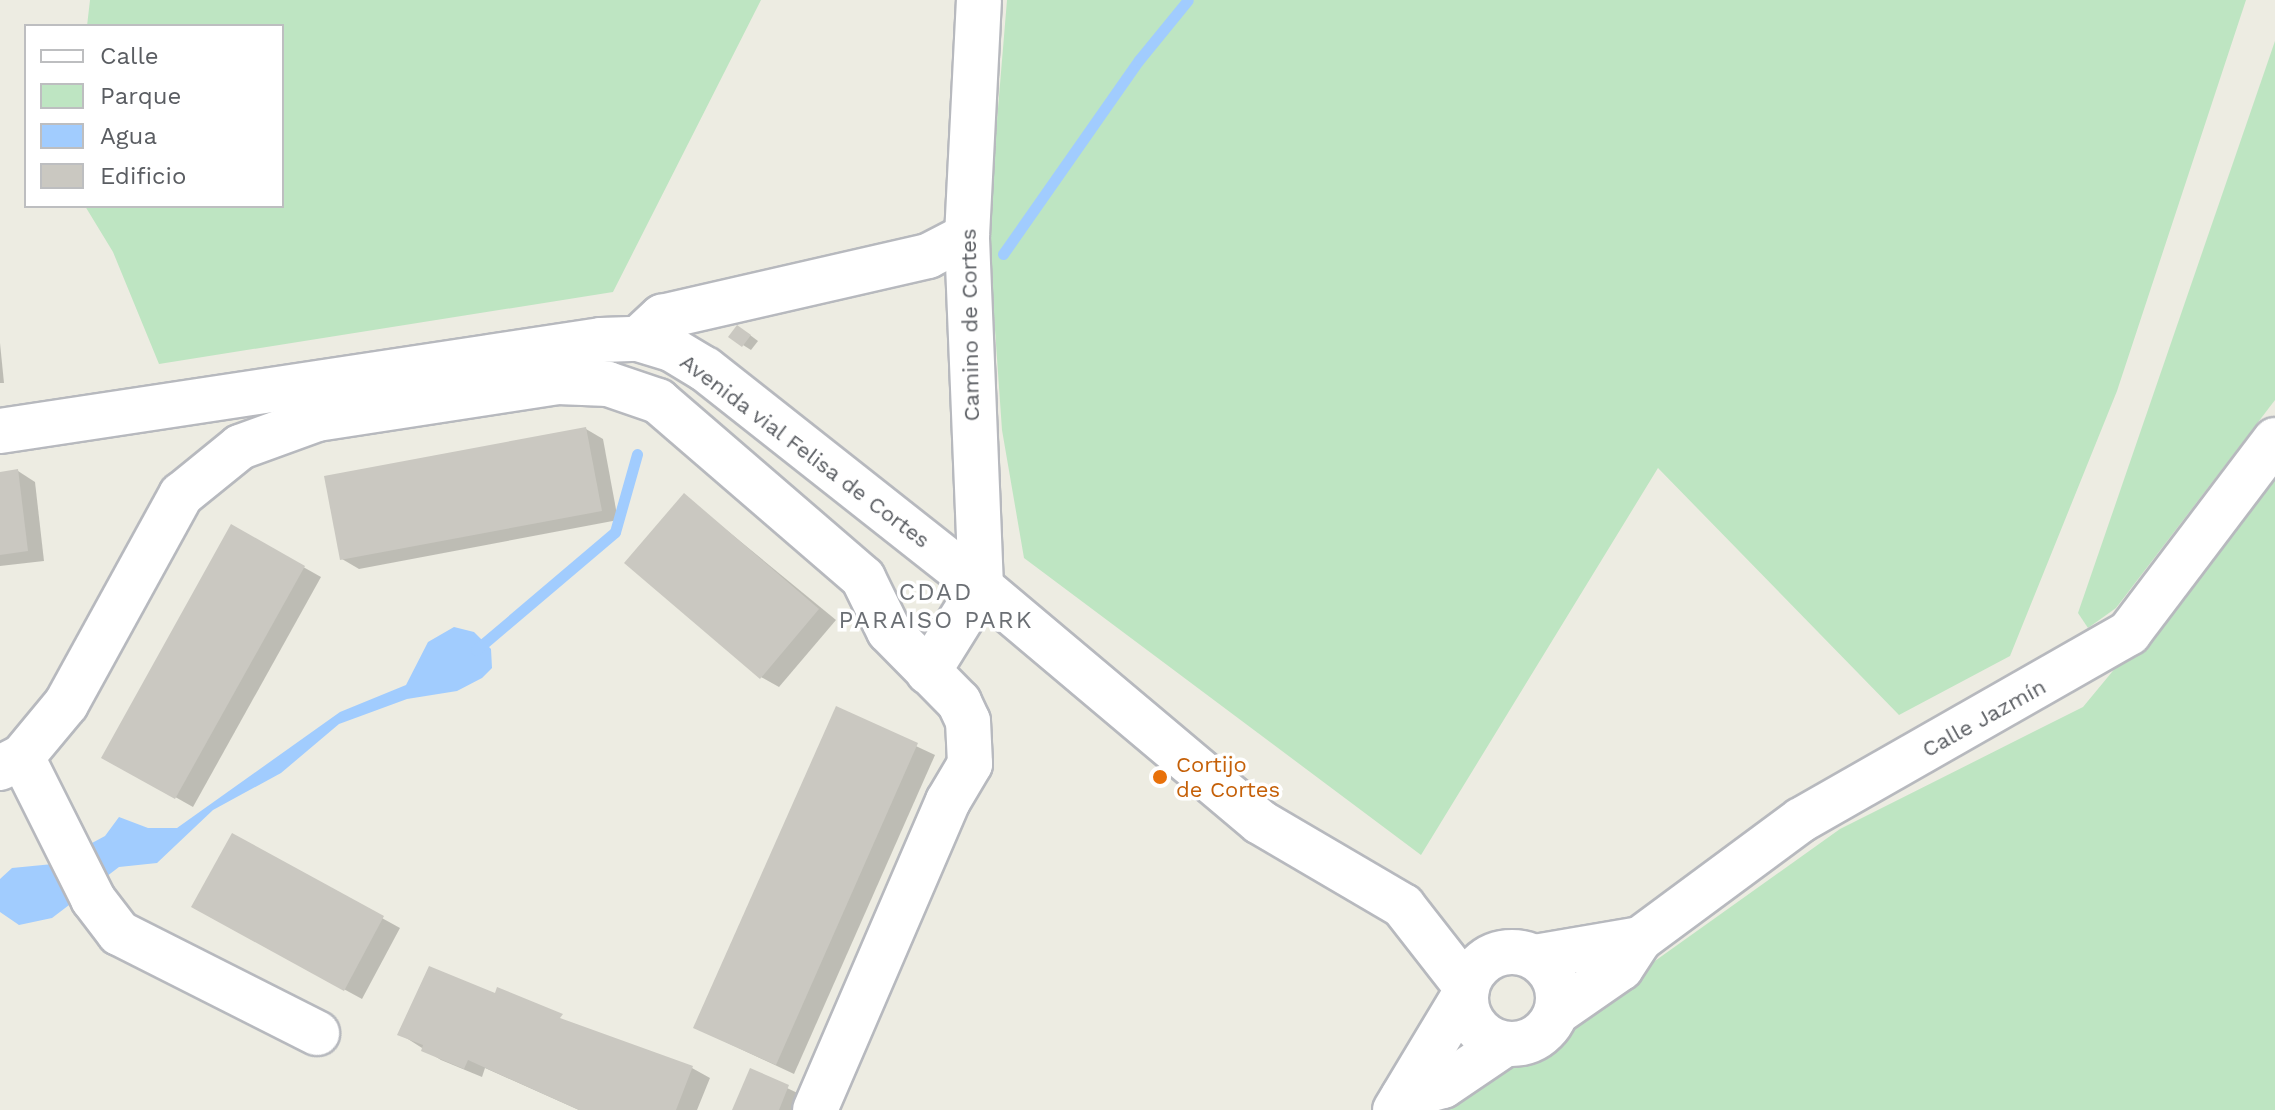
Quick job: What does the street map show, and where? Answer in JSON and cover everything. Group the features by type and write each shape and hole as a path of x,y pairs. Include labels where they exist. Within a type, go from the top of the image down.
{"street":[{"name":"Camino de Cortes","path":"979,0 967,236 981,587"},
{"path":"638,339 662,317 928,256 967,236"},
{"name":"Avenida vial Felisa de Cortes","path":"0,431 578,344 638,339 673,350 705,369 981,587 1260,822 1403,906 1433,912 1519,955"},
{"path":"317,1033 119,933 93,899 67,848 11,762 66,704 181,495 240,447 317,419 558,382 608,384 658,401 863,578 889,631 937,656 968,721 970,764 948,801 815,1110"},
{"name":"Calle Jazmín","path":"1556,1013 1621,968 1640,939 1801,820 2129,633 2275,440"},
{"path":"937,656 981,587"},
{"name":"Avenida vial Felisa de Cortes","path":"1403,906 1466,990"},
{"name":"Calle Jazmín","path":"1519,955 1640,939"},
{"path":"1519,955 1555,981 1556,1013 1536,1038 1505,1044 1443,1086 1399,1104 1476,969 1519,955"},
{"path":"1466,990 1477,1029 1505,1044"}],"green space":[{"path":"90,0 761,0 613,292 159,364 113,252 86,208 284,208 284,24 87,24"},
{"path":"1007,0 2246,0 2117,391 2010,656 1899,715 1658,468 1421,855 1024,558 1002,430 988,229"},
{"path":"2275,41 2275,400 2116,608 2088,628 2078,613"},
{"path":"2275,475 2275,1110 1446,1110 1840,829 2083,707"}],"water":[{"path":"454,627 474,632 491,649 492,668 482,678 457,691 407,699 339,724 281,773 213,810 157,863 119,867 52,918 19,925 0,912 0,879 12,868 53,864 105,836 119,817 148,828 177,828 340,712 406,685 428,642"}],"building":[{"path":"737,325 751,335 742,347 728,337"},
{"path":"586,427 602,511 340,560 324,476"},
{"path":"18,469 28,551 0,555 0,472"},
{"path":"684,493 819,609 760,679 624,563"},
{"path":"231,524 305,566 175,799 101,758"},
{"path":"836,706 918,743 776,1065 693,1028"},
{"path":"232,833 384,916 344,991 191,907"},
{"path":"429,966 495,993 497,987 563,1014 560,1018 693,1066 676,1110 579,1110 468,1060 464,1069 421,1051 423,1045 397,1035"},
{"path":"750,1068 789,1085 779,1110 732,1110"}],"waterway":[{"path":"1003,254 1139,60 1188,0"},
{"path":"476,650 615,532 637,454"}],"place":[{"name":"Cortijo de Cortes","path":"1160,777"}],"district":[{"name":"CDAD PARAISO PARK","path":"936,607"}]}
